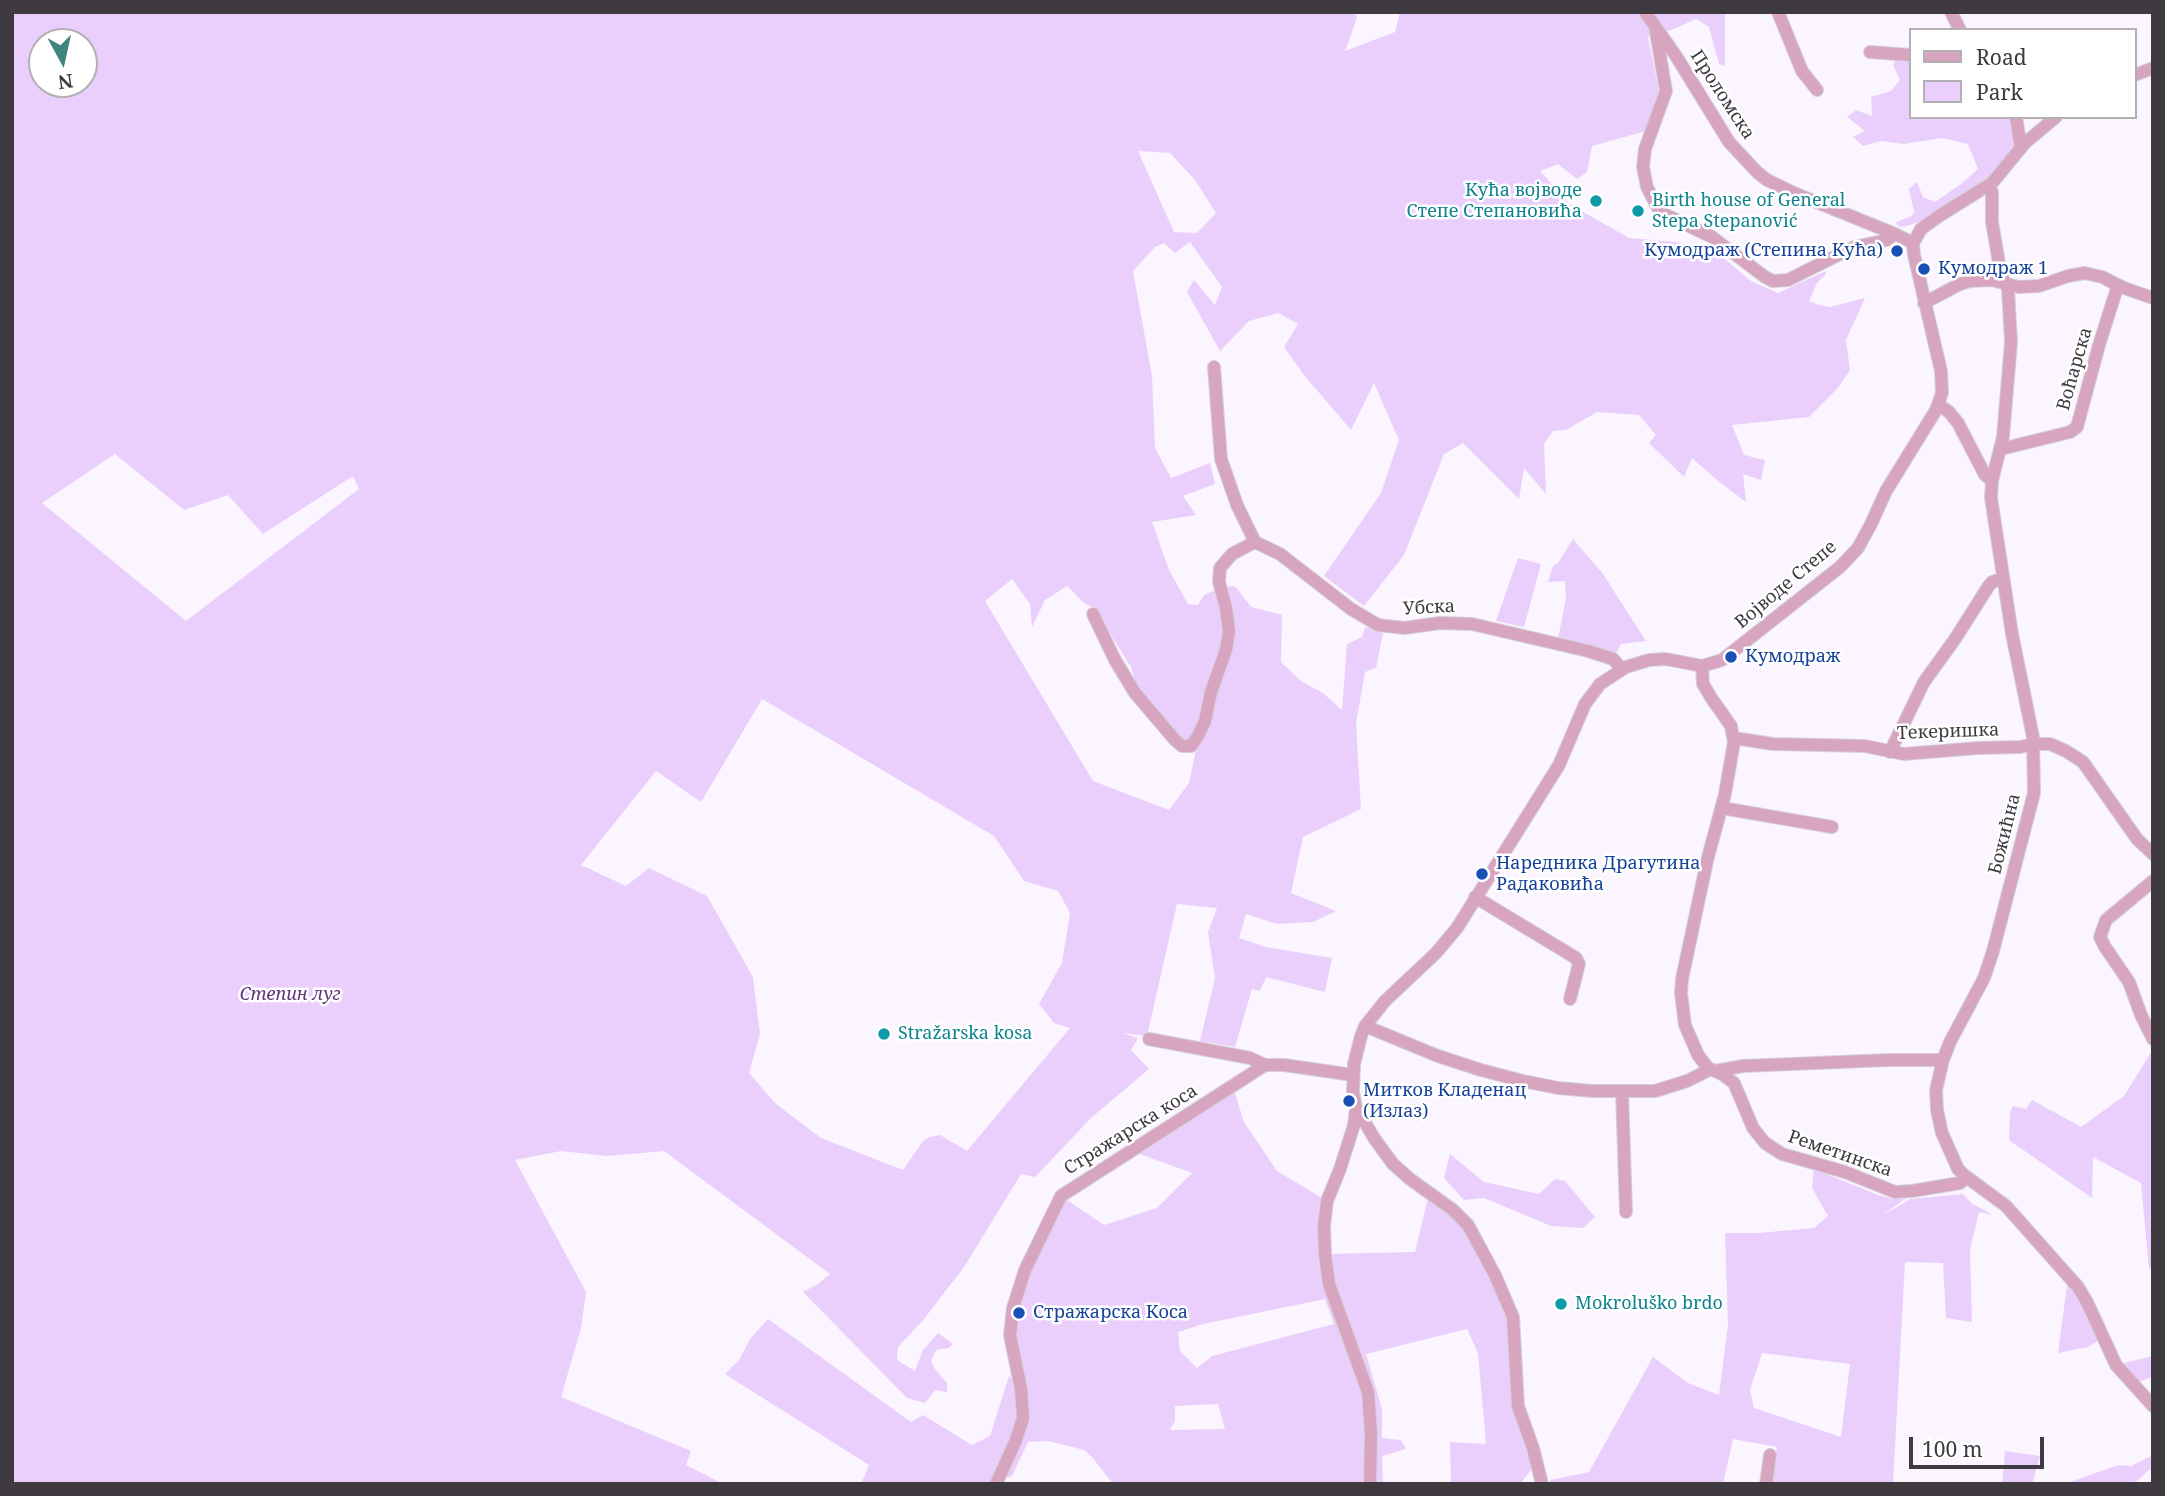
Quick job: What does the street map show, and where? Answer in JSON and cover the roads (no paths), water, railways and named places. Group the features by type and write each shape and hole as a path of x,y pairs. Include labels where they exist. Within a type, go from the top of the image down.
{"street":[{"name":"Проломска","path":"1646,12 1729,142 1757,172 1794,193 1913,243"},
{"path":"1778,12 1802,71 1817,90"},
{"path":"1951,12 1960,28"},
{"path":"1655,26 1666,91 1645,149 1643,167 1647,187 1660,212 1712,237 1773,281 1788,279 1854,247 1887,240 1895,234"},
{"path":"1870,52 1910,55"},
{"path":"2016,119 2021,148"},
{"path":"1913,243 1917,234 1928,224 1988,187 2021,148 2054,119"},
{"name":"Божићна","path":"1988,187 1992,192 1992,222 2008,296 2010,356 2001,449 1992,481 1991,498 2002,579 2034,744 2033,801 1997,939 1984,978 1943,1060 1936,1090 1939,1120 1952,1158 1967,1177 2006,1206 2078,1287 2116,1364 2153,1406"},
{"name":"Војводе Степе","path":"1702,666 1715,663 1732,652 1840,567 1857,548 1886,491 1938,404 1942,393 1941,371 1913,243"},
{"path":"1924,303 1965,283 1987,280 2019,287 2039,286 2085,273 2102,277 2153,298"},
{"name":"Воћарска","path":"2001,449 2070,432 2077,427 2118,285"},
{"path":"1093,614 1135,694 1167,732 1182,746 1189,747 1198,736 1205,720 1228,640 1229,620 1219,582 1220,568 1232,554 1255,542 1237,505 1221,459 1214,367"},
{"path":"1938,404 1958,423 1985,475 1992,481"},
{"name":"Убска","path":"1255,542 1280,554 1352,609 1378,625 1404,628 1440,623 1472,624 1588,650 1613,659 1622,669"},
{"path":"1890,752 1924,682 1992,582 2002,579"},
{"path":"1370,1484 1371,1433 1368,1392 1329,1284 1325,1254 1327,1201 1354,1125 1356,1105 1353,1075 1365,1026 1385,1001 1446,942 1559,765 1585,704 1600,684 1622,669 1659,658 1702,666 1703,684 1731,726 1734,738"},
{"name":"Текеришка","path":"1734,738 1773,744 1856,745 1916,754 2034,744 2057,746 2082,762 2137,839 2153,854"},
{"name":"Реметинска","path":"1734,738 1722,808 1695,915 1681,987 1684,1017 1698,1055 1711,1070 1734,1083 1753,1128 1765,1143 1782,1154 1845,1172 1895,1192 1960,1183 1967,1177"},
{"path":"1722,808 1832,827"},
{"path":"2153,881 2106,920 2100,937 2130,982 2141,1015 2153,1039"},
{"path":"1475,897 1576,958 1579,964 1570,999"},
{"path":"1365,1026 1438,1056 1511,1078 1558,1087 1622,1091 1666,1089 1705,1072 1729,1067 1900,1059 1943,1060"},
{"path":"1149,1039 1250,1058 1265,1065 1284,1065 1353,1075"},
{"name":"Стражарска коса","path":"996,1484 1023,1418 1021,1389 1010,1335 1013,1308 1026,1270 1061,1196 1265,1065"},
{"path":"1622,1091 1626,1212"},
{"path":"1356,1105 1374,1138 1393,1164 1468,1225 1495,1275 1513,1317 1517,1406 1533,1448 1542,1484"},
{"path":"1766,1484 1770,1455"}],"place":[{"name":"Кућа војводе Степе Степановића","path":"1596,201"},
{"name":"Birth house of General Stepa Stepanović","path":"1638,211"},
{"name":"Кумодраж (Степина Кућа)","path":"1897,251"},
{"name":"Кумодраж 1","path":"1924,269"},
{"name":"Кумодраж","path":"1731,657"},
{"name":"Наредника Драгутина Радаковића","path":"1482,874"},
{"name":"Stražarska kosa","path":"884,1034"},
{"name":"Митков Кладенац (Излаз)","path":"1349,1101"},
{"name":"Mokroluško brdo","path":"1561,1304"},
{"name":"Стражарска Коса","path":"1019,1313"}],"park label":[{"name":"Степин луг","path":"290,995"}]}
